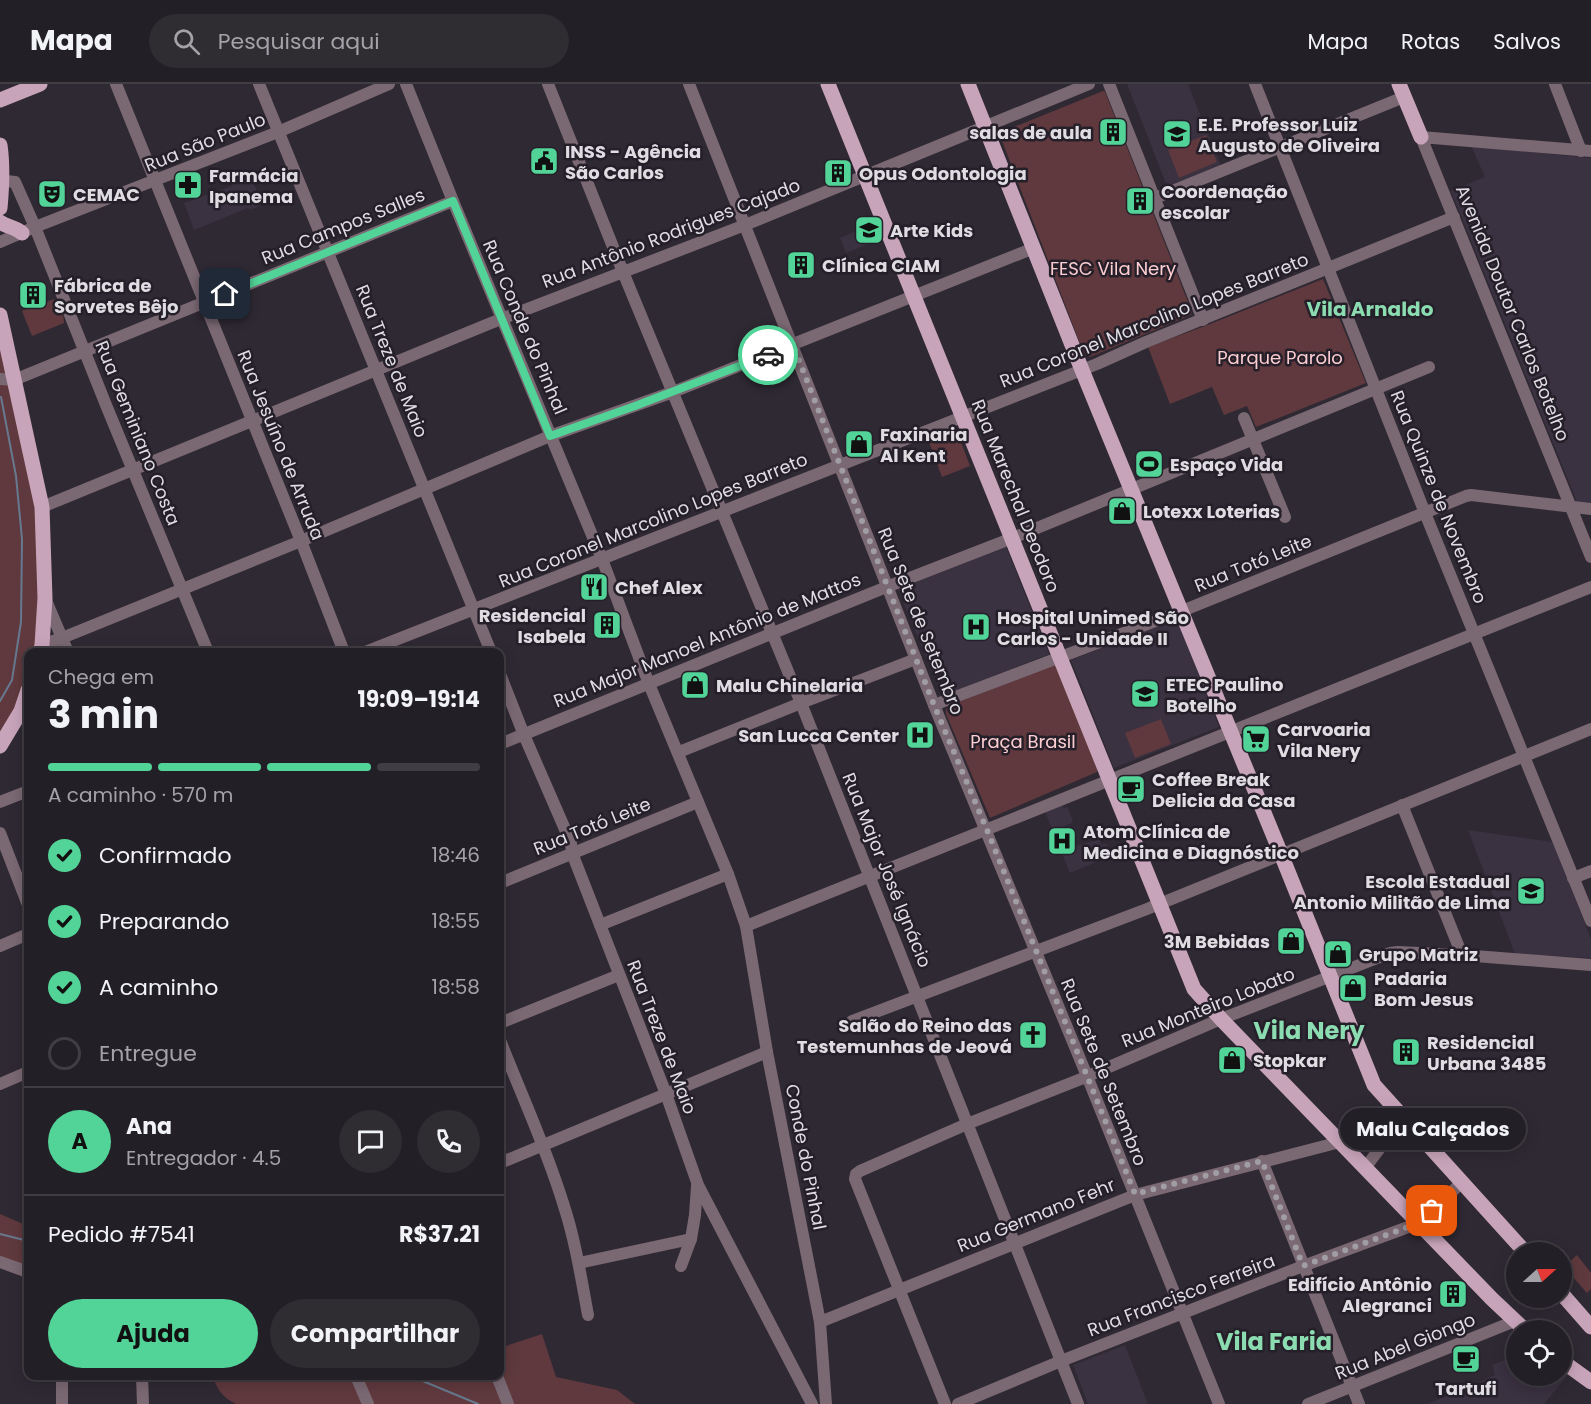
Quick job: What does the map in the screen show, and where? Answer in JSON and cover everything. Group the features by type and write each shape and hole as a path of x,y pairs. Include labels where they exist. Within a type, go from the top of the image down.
{"main road":[{"path":"0,100 40,84"},
{"name":"Rua Marechal Deodoro","path":"828,84 1194,989 1514,1320"},
{"path":"968,84 1082,370 1374,1085 1402,1119 1516,1242"},
{"name":"Avenida Doutor Carlos Botelho","path":"1402,90 1421,137"},
{"path":"0,145 3,184 0,208"},
{"path":"0,222 9,227 29,230"},
{"path":"0,315 7,379 42,507 45,598 41,648"},
{"path":"0,746 24,702"},
{"path":"1572,1305 1591,1327"},
{"path":"1572,1367 1589,1376"}],"street":[{"name":"Rua Jesuíno de Arruda","path":"116,84 342,648"},
{"name":"Rua Treze de Maio","path":"259,84 489,648"},
{"name":"Rua São Paulo","path":"0,242 278,132 389,84"},
{"name":"Rua Conde do Pinhal","path":"406,84 602,559 649,684"},
{"name":"Rua Major José Ignácio","path":"548,84 623,272 773,633 1078,1404"},
{"name":"Rua Sete de Setembro","path":"689,84 934,705 987,830 1219,1404"},
{"name":"Rua Antônio Rodrigues Cajado","path":"42,507 502,319 746,225 1089,84"},
{"path":"1109,84 1203,320"},
{"name":"Rua Quinze de Novembro","path":"1255,84 1425,513 1591,921"},
{"path":"1421,137 1586,151 1555,84"},
{"path":"1155,198 1280,146 1402,90"},
{"name":"Avenida Doutor Carlos Botelho","path":"1421,137 1591,557"},
{"name":"Rua Geminiano Costa","path":"3,184 6,181 15,182 29,230 85,351 206,648"},
{"name":"Rua Campos Salles","path":"7,379 85,351 453,201"},
{"name":"Rua Coronel Marcolino Lopes Barreto","path":"375,648 1082,370 1454,217"},
{"path":"43,648 62,638 550,436 673,392 1034,248"},
{"name":"Rua Major Manoel Antônio de Mattos","path":"504,742 1429,367"},
{"path":"1244,418 1285,517"},
{"name":"Rua Totó Leite","path":"934,705 1182,611 1471,495 1591,508"},
{"path":"746,926 1591,587"},
{"path":"45,598 66,648"},
{"path":"679,752 916,659"},
{"name":"Rua Treze de Maio","path":"504,684 571,843 572,853 666,1094 698,1185 812,1404"},
{"name":"Conde do Pinhal","path":"649,684 728,874 746,926 767,1052 820,1322 826,1404"},
{"path":"852,1022 1159,904 1591,729"},
{"path":"0,802 24,793"},
{"name":"Rua Totó Leite","path":"504,881 698,802"},
{"path":"1402,805 1462,955"},
{"path":"0,833 24,895"},
{"path":"1573,878 1591,871"},
{"path":"600,925 728,874"},
{"path":"0,946 24,936"},
{"name":"Rua Monteiro Lobato","path":"899,1289 855,1179 856,1174 860,1171 1221,1019 1390,953 1462,955 1591,965"},
{"path":"504,1021 620,975"},
{"path":"504,1050 563,1203 579,1263 588,1315"},
{"path":"504,1161 767,1052"},
{"path":"0,1084 24,1074"},
{"path":"1365,1168 1402,1119"},
{"name":"Rua Germano Fehr","path":"820,1322 1135,1194 1340,1142"},
{"path":"1262,1161 1359,1404"},
{"path":"1419,1223 1461,1183"},
{"path":"681,1266 691,1239 698,1185"},
{"name":"Rua Francisco Ferreira","path":"958,1404 1061,1361 1419,1223"},
{"path":"579,1263 691,1239"},
{"path":"0,1262 24,1271"},
{"path":"899,1289 945,1404"},
{"name":"Rua Abel Giongo","path":"1308,1404 1506,1331"},
{"path":"62,1380 62,1404"},
{"path":"142,1380 143,1404"},
{"path":"358,1380 368,1404"},
{"path":"499,1380 508,1404"}],"shaded area":[{"name":"E.E. Professor Luiz Augusto de Oliveira","path":"1127,84 1188,84 1221,166 1167,186"},
{"path":"1471,146 1591,158 1591,504 1577,502 1451,191 1485,177"},
{"path":"250,174 261,201 260,206 250,210 248,208 194,230 184,203 232,186 230,181"},
{"name":"Arte Kids","path":"877,222 883,238 846,253 840,238"},
{"name":"Hospital Unimed São Carlos - Unidade II","path":"1005,544 1049,654 942,696 896,585"},
{"name":"ETEC Paulino Botelho","path":"1177,619 1219,727 1114,768 1071,660"},
{"name":"Atom Clínica de Medicina e Diagnóstico","path":"1062,804 1064,808 1068,807 1073,822 1061,828 1070,848 1099,839 1102,845 1106,843 1111,854 1070,873 1045,812"},
{"name":"Escola Estadual Antonio Militão de Lima","path":"1468,830 1553,842 1591,939 1591,958 1515,954"},
{"path":"1125,1345 1148,1404 1088,1404 1073,1365"},
{"path":"1506,1359 1506,1386 1559,1386 1544,1404 1428,1404 1495,1375 1492,1365"}],"green space":[{"name":"FESC Vila Nery","path":"1103,91 1192,312 1191,315 1090,357 1084,354 999,133"},
{"path":"1206,135 1217,162 1179,178 1168,150"},
{"name":"Parque Parolo","path":"1323,279 1366,383 1256,427 1247,406 1224,415 1212,387 1170,404 1148,347"},
{"path":"54,299 61,310 64,323 32,336 22,311"},
{"path":"0,315 42,507 40,648 24,648 24,698 0,746"},
{"path":"957,431 970,466 942,477 929,442"},
{"name":"Praça Brasil","path":"1050,666 1056,666 1097,767 1097,772 990,818 946,710 949,706"},
{"path":"1161,719 1171,744 1135,758 1125,733"},
{"path":"0,1214 24,1224 24,1268 0,1259"},
{"path":"1577,1255 1591,1273 1591,1289 1587,1293 1572,1276 1572,1260"},
{"path":"542,1334 556,1377 617,1390 635,1404 370,1404 358,1380 504,1380 504,1347"},
{"path":"214,1380 356,1380 365,1404 236,1404 227,1399"}],"waterway":[{"path":"0,701 12,680 21,622 22,539 16,476 1,397"},
{"path":"0,1234 24,1240"},
{"path":"420,1380 478,1404"}],"way so far":[{"path":"768,355 793,345 934,705 1135,1194 1262,1161 1303,1266 1419,1223 1432,1211"}],"place":[{"name":"salas de aula","path":"1113,132"},
{"name":"E.E. Professor Luiz Augusto de Oliveira","path":"1177,134"},
{"name":"INSS - Agência São Carlos","path":"544,161"},
{"name":"Opus Odontologia","path":"838,173"},
{"name":"Farmácia Ipanema","path":"188,185"},
{"name":"CEMAC","path":"52,194"},
{"name":"Coordenação escolar","path":"1140,201"},
{"name":"Arte Kids","path":"869,230"},
{"name":"Clínica CIAM","path":"801,265"},
{"name":"Fábrica de Sorvetes Bêjo","path":"33,295"},
{"name":"Faxinaria Al Kent","path":"859,444"},
{"name":"Espaço Vida","path":"1149,464"},
{"name":"Lotexx Loterias","path":"1122,511"},
{"name":"Chef Alex","path":"594,587"},
{"name":"Residencial Isabela","path":"607,625"},
{"name":"Hospital Unimed São Carlos - Unidade II","path":"976,627"},
{"name":"Malu Chinelaria","path":"695,685"},
{"name":"ETEC Paulino Botelho","path":"1145,694"},
{"name":"San Lucca Center","path":"920,735"},
{"name":"Carvoaria Vila Nery","path":"1256,739"},
{"name":"Coffee Break Delicia da Casa","path":"1131,789"},
{"name":"Atom Clínica de Medicina e Diagnóstico","path":"1062,841"},
{"name":"Escola Estadual Antonio Militão de Lima","path":"1531,891"},
{"name":"3M Bebidas","path":"1291,941"},
{"name":"Grupo Matriz","path":"1338,954"},
{"name":"Padaria Bom Jesus","path":"1353,988"},
{"name":"Salão do Reino das Testemunhas de Jeová","path":"1033,1035"},
{"name":"Residencial Urbana 3485","path":"1406,1052"},
{"name":"Stopkar","path":"1232,1060"},
{"name":"Malu Calçados","path":"1432,1211"},
{"name":"Edifício Antônio Alegranci","path":"1453,1294"},
{"name":"Tartufi","path":"1466,1359"}],"district":[{"name":"Vila Arnaldo","path":"1370,309"},
{"name":"Vila Nery","path":"1309,1030"},
{"name":"Vila Faria","path":"1274,1341"}],"route":[{"path":"225,294 453,201 550,436 768,355"}]}
